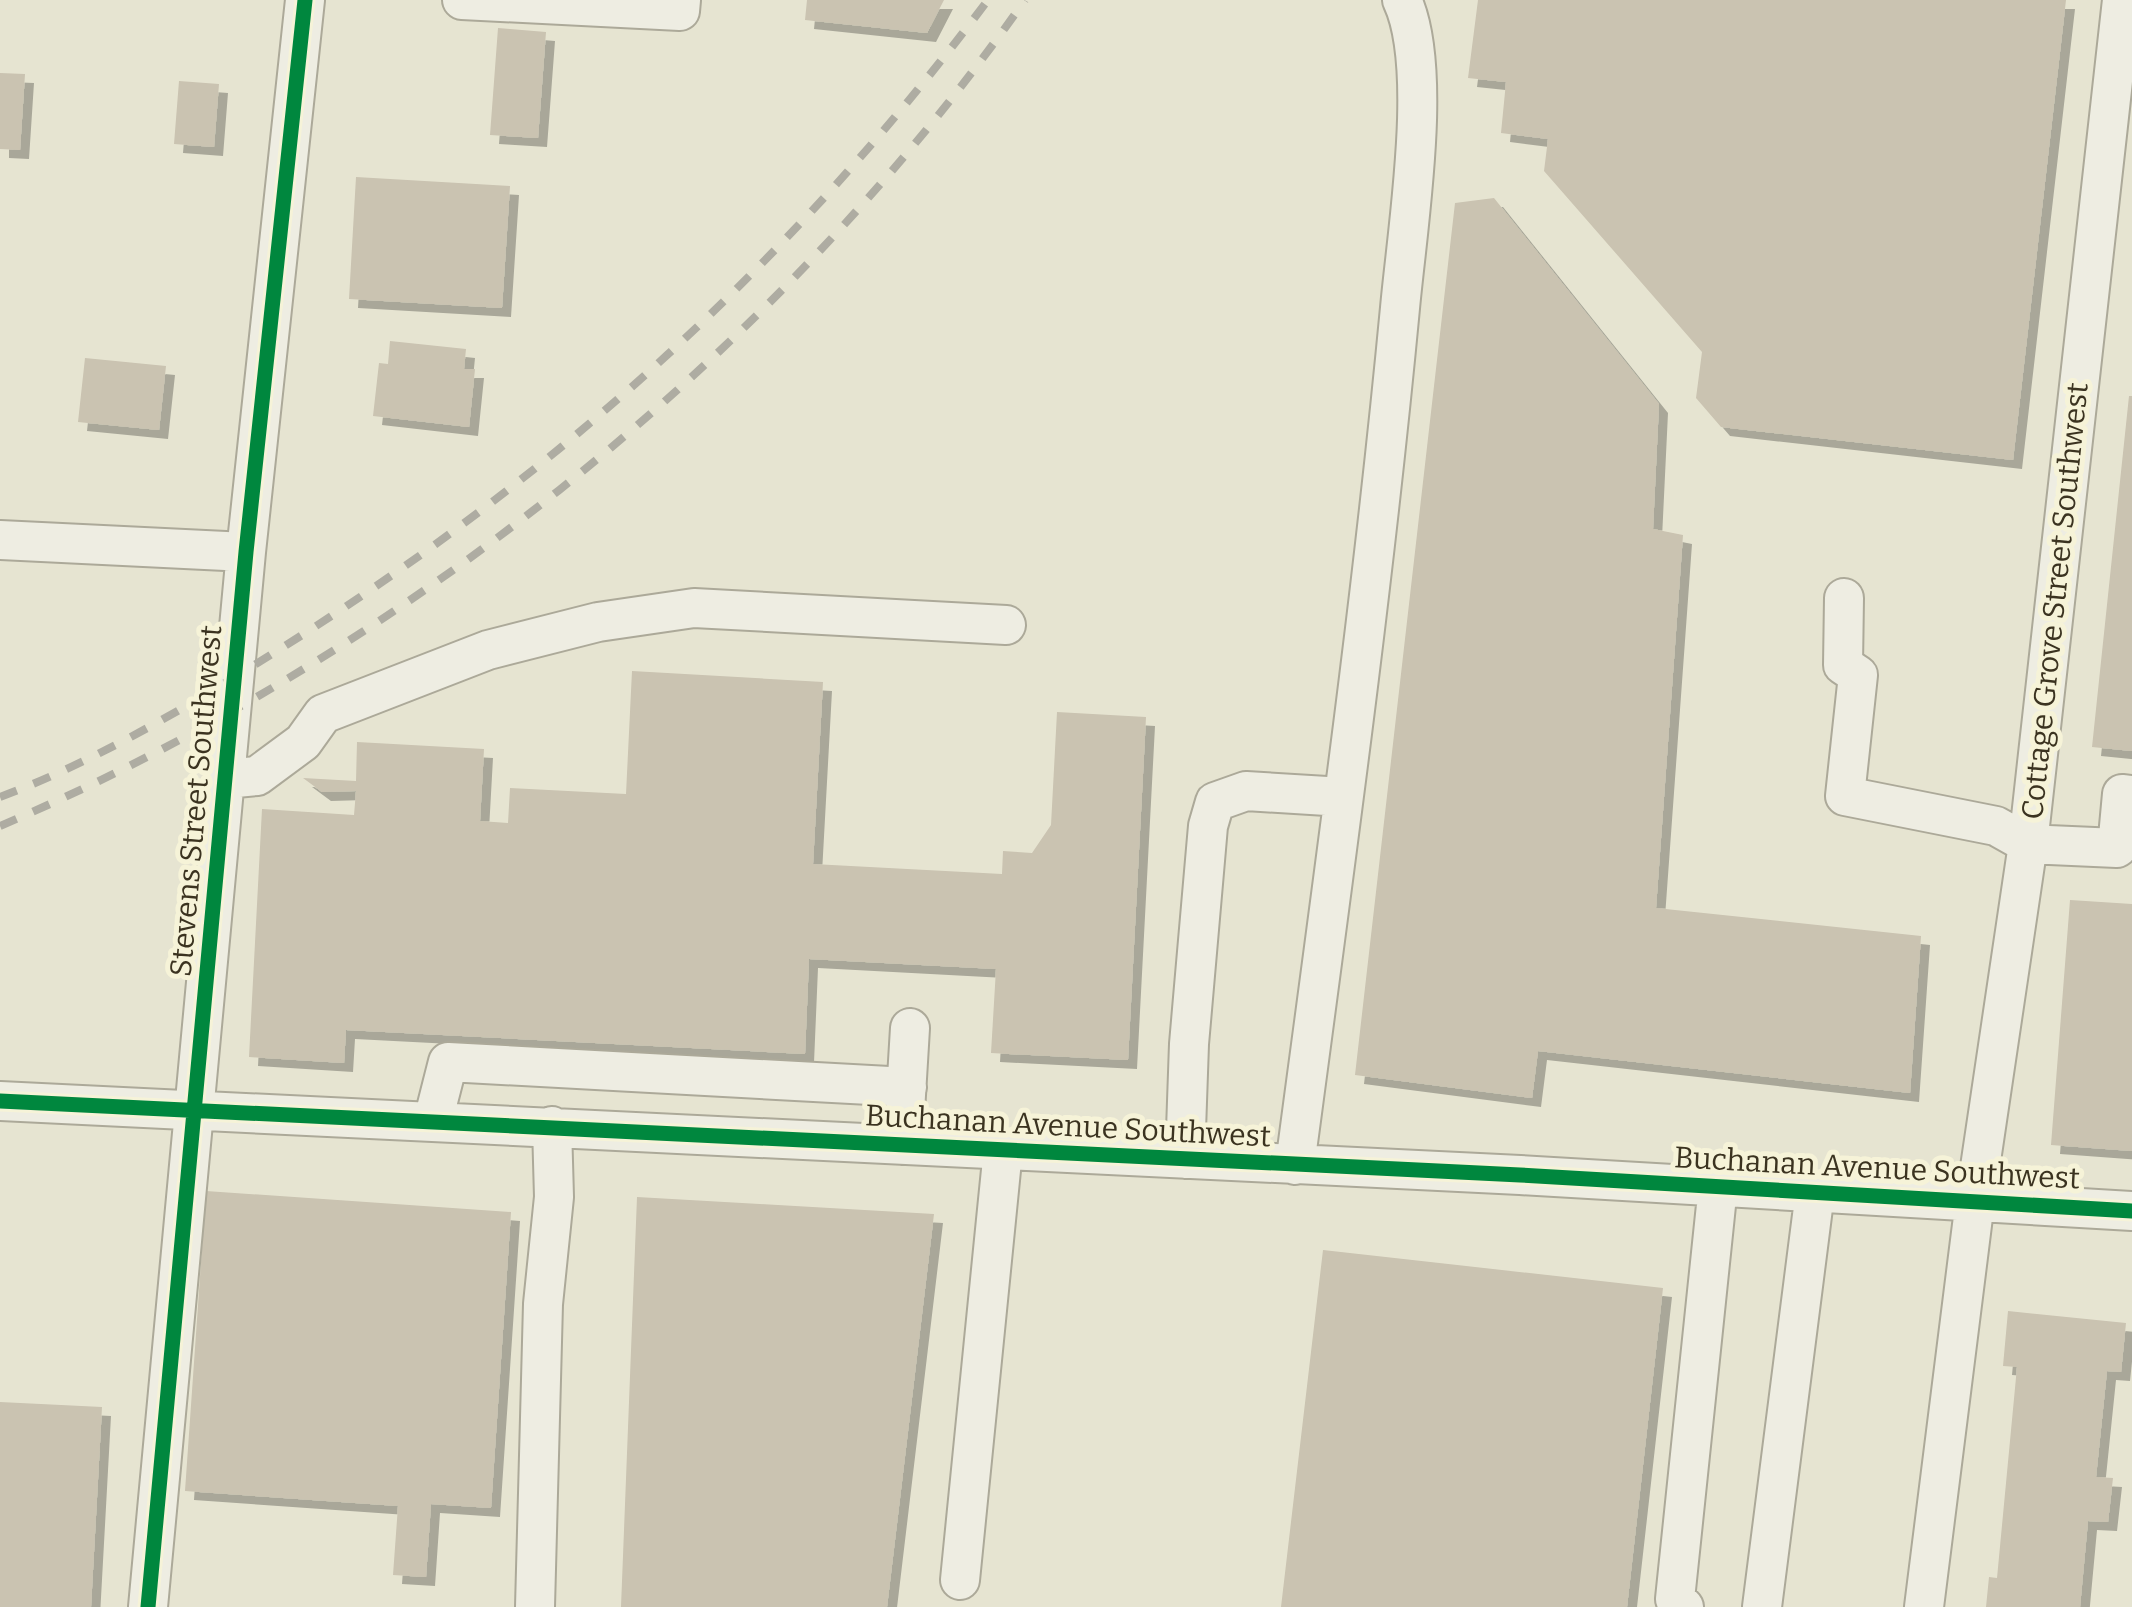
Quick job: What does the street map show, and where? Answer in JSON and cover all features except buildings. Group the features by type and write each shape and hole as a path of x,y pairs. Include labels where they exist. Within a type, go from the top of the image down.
{"street":[{"name":"Stevens Street Southwest","path":"148,1607 246,552 305,0"},
{"path":"462,0 680,11 681,0"},
{"path":"1295,1164 1378,543 1418,124 1411,18 1402,0"},
{"name":"Cottage Grove Street Southwest","path":"1924,1607 1975,1201 2028,844 2122,0"},
{"path":"0,540 246,552"},
{"path":"1844,598 1843,664 1858,675 1846,796 1996,826 2028,844 2116,848 2122,794 2132,795"},
{"path":"225,779 257,776 304,742 323,714 488,650 598,622 694,608 1006,625"},
{"path":"1185,1159 1191,1025 1208,826 1215,802 1226,794 1246,790 1344,797"},
{"path":"903,1145 910,1028"},
{"path":"433,1121 448,1062 907,1086"},
{"name":"Buchanan Avenue Southwest","path":"0,1101 1295,1164 2132,1211"},
{"path":"535,1607 543,1304 554,1197 552,1126"},
{"path":"960,1580 1003,1150"},
{"path":"1684,1607 1675,1598 1718,1186"},
{"path":"1762,1607 1815,1192"}],"railway":[{"path":"0,797 108,749 280,649 382,582 574,436 751,275 912,96 988,0"},
{"path":"0,826 148,756 293,675 434,584 569,482 696,373 816,255 926,130 1025,0"}],"cycle path":[{"path":"148,1607 246,552 305,0"},
{"path":"0,1101 1520,1175 2132,1211"}]}
